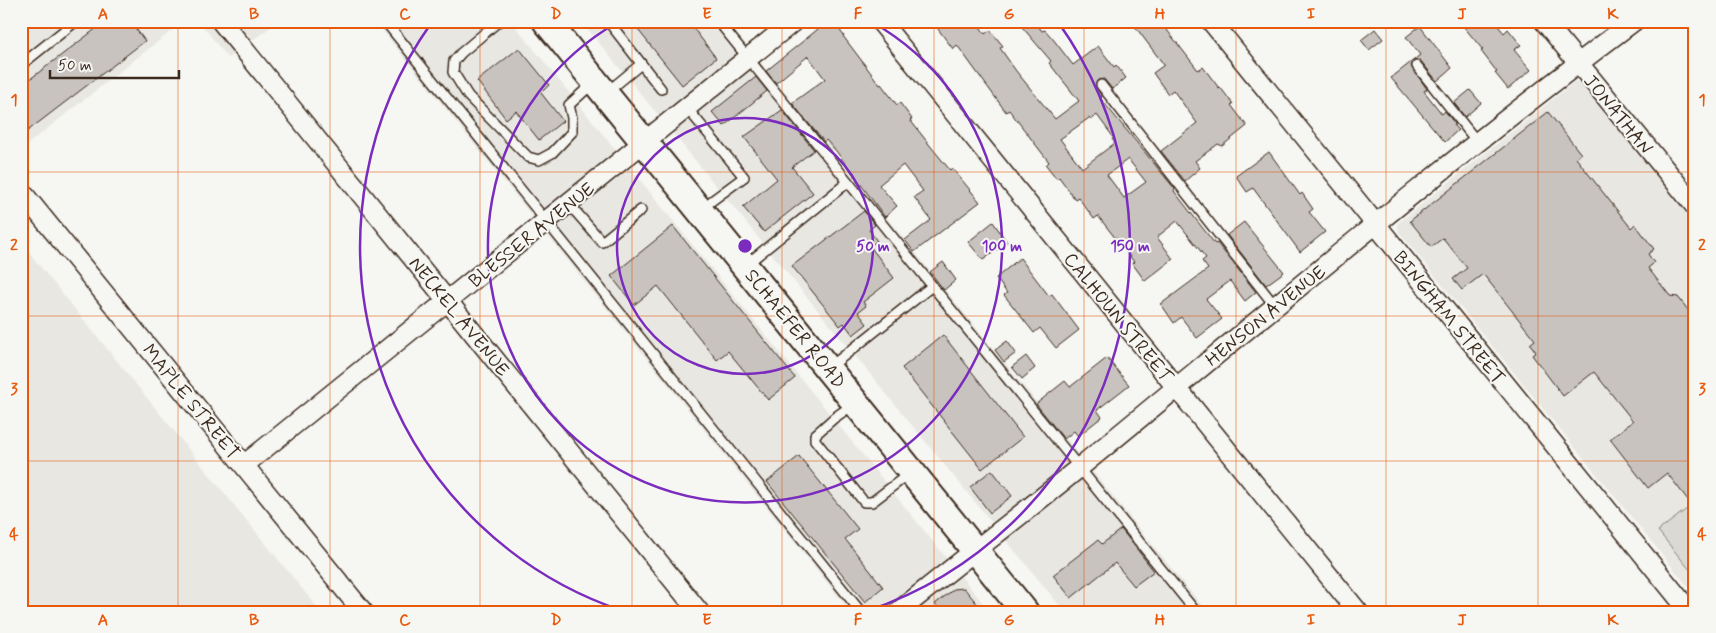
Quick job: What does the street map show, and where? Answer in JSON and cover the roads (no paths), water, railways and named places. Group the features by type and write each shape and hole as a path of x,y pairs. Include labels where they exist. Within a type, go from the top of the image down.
{"main road":[{"name":"SCHAEFER ROAD","path":"546,21 1025,612"}],"street":[{"name":"NECKEL AVENUE","path":"221,21 699,612"},
{"name":"BLESSER AVENUE","path":"244,465 570,204 794,21"},
{"name":"CALHOUN STREET","path":"880,21 1358,612"},
{"name":"BINGHAM STREET","path":"1211,21 1690,612"},
{"name":"JONATHAN","path":"1544,21 1695,206"},
{"name":"HENSON AVENUE","path":"898,612 1079,468 1176,387 1478,143 1634,21"},
{"name":"MAPLE STREET","path":"21,191 363,612"}],"lane":[{"path":"21,65 76,21"},
{"path":"385,21 861,612"},
{"path":"499,21 460,53 454,61 453,72 468,96 528,157 539,160 552,153 572,132 572,118 569,105 641,64"},
{"path":"608,21 661,90"},
{"path":"718,21 1196,612"},
{"path":"1417,66 1478,143"},
{"path":"1101,85 1276,306"},
{"path":"687,108 744,177 700,210"},
{"path":"745,266 848,182"},
{"path":"570,204 602,242 642,210"},
{"path":"828,368 932,286"},
{"path":"856,402 815,435 815,440 864,502 872,502 912,471"}]}
